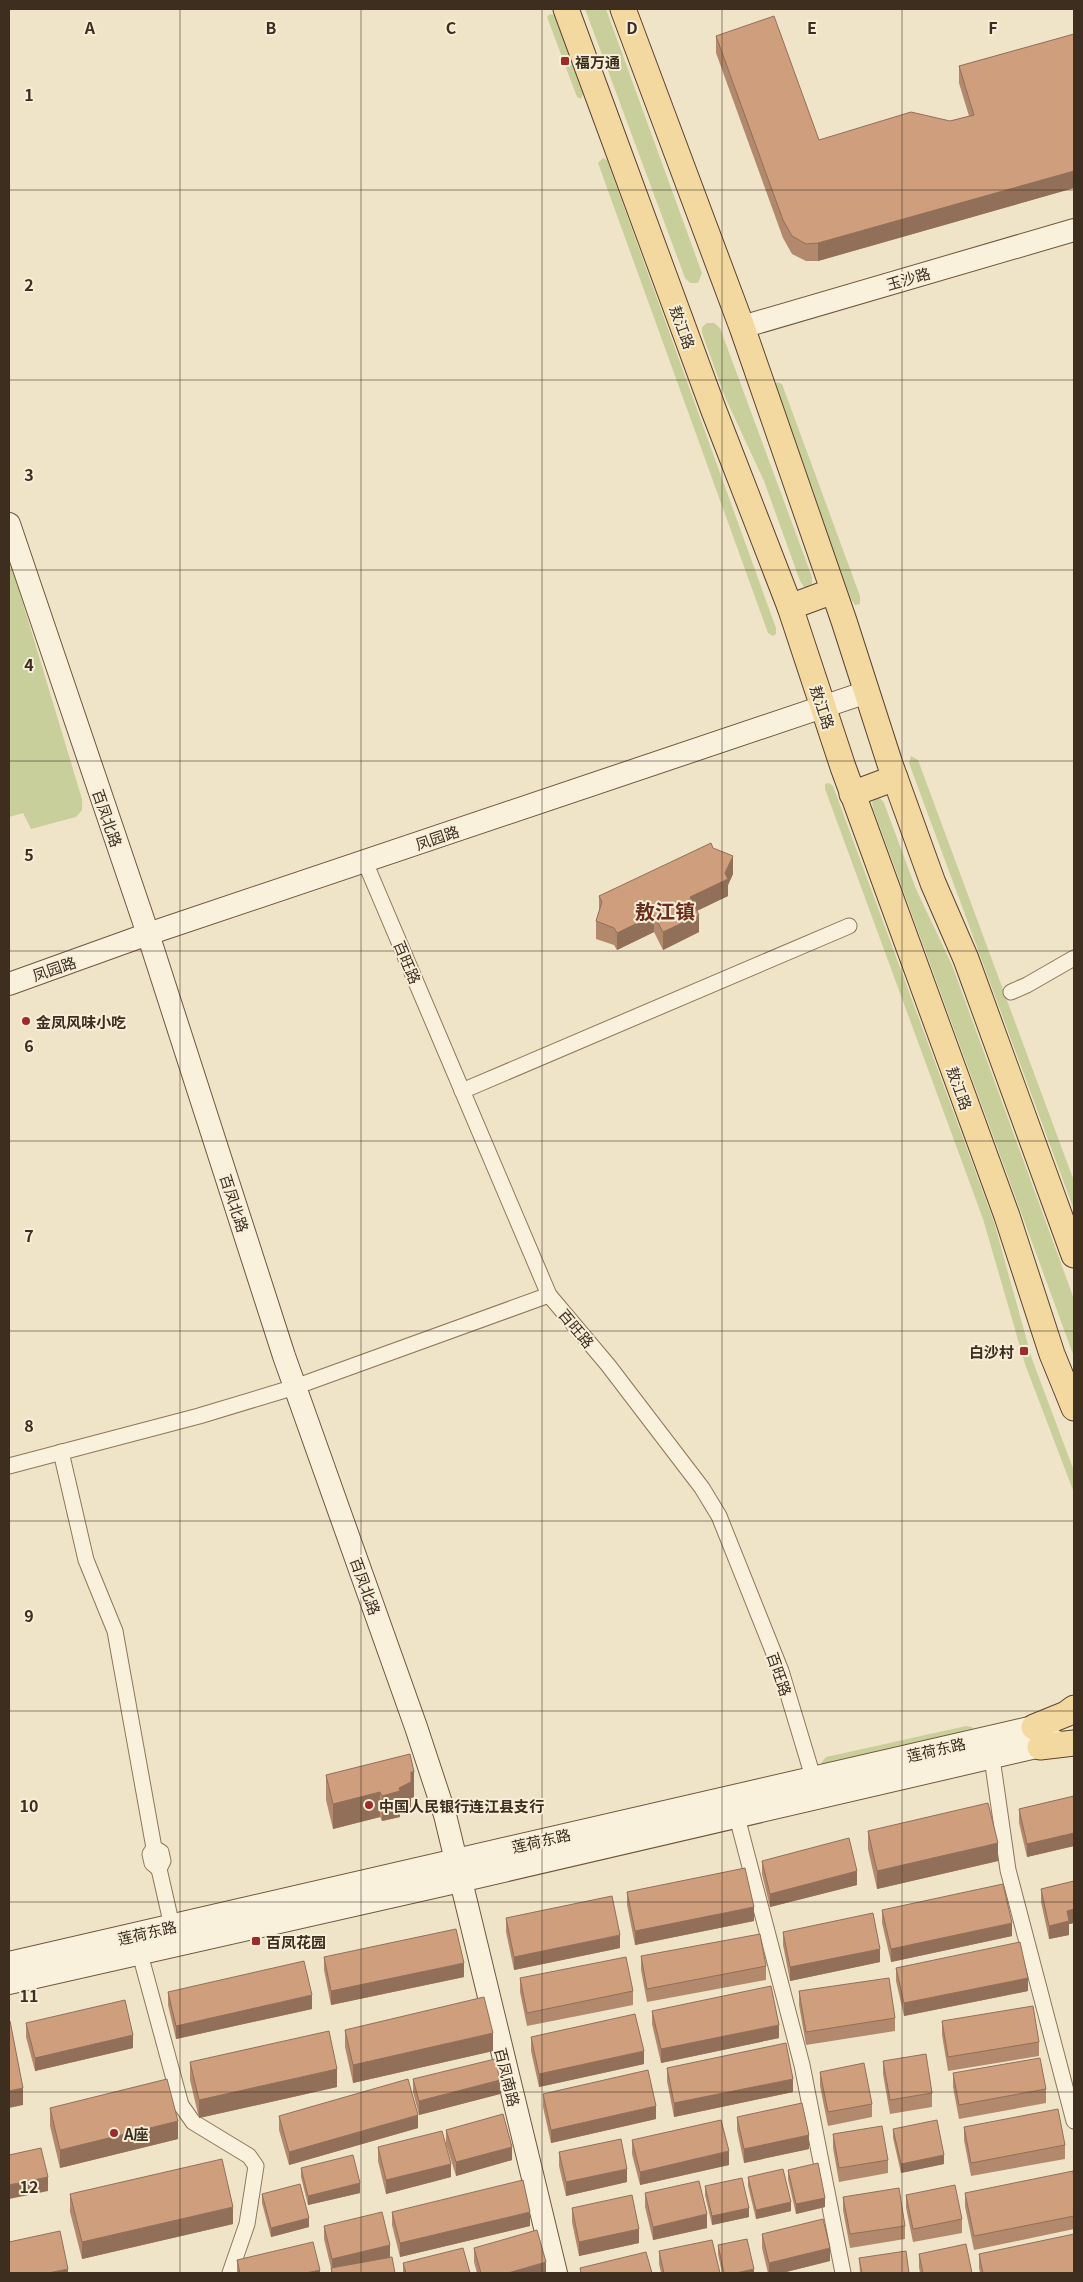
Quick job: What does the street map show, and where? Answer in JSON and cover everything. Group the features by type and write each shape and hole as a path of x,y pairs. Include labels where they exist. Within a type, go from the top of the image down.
{"main road":[{"name":"敖江路","path":"566,9 708,394 790,606 852,794 1007,1216 1052,1354 1074,1408"},
{"path":"623,9 742,327 895,778 933,883 966,959 1074,1256"},
{"path":"790,606 833,591"},
{"path":"852,794 895,778"},
{"path":"1037,1737 1074,1708"},
{"path":"1037,1737 1074,1743"}],"street":[{"name":"玉沙路","path":"742,327 1074,230"},
{"name":"百凤北路","path":"9,524 148,934 295,1387 416,1727 445,1815 458,1871"},
{"name":"凤园路","path":"9,984 148,934 867,692"},
{"name":"百旺路","path":"366,862 549,1295 608,1365 702,1488 719,1516 780,1671 813,1777"},
{"path":"462,1090 849,926"},
{"path":"1011,992 1074,958"},
{"path":"9,1466 200,1416 295,1387 549,1295"},
{"path":"61,1452 86,1560 115,1630 154,1848 150,1854 152,1863 159,1869 172,1926"},
{"name":"莲荷东路","path":"9,1963 172,1926 737,1818 992,1758 1074,1718"},
{"name":"莲荷东路","path":"9,1983 140,1954 813,1777 1037,1737 1074,1738"},
{"path":"992,1758 1008,1870 1074,2121"},
{"path":"737,1818 802,2064 843,2273"},
{"name":"百凤南路","path":"458,1871 556,2273"},
{"path":"140,1954 181,2105 192,2122 249,2156 256,2166 247,2224 230,2273"}],"green space":[{"path":"585,9 606,9 702,273 698,283 690,283 685,278"},
{"path":"550,14 554,15 583,94 581,99 577,97 547,17"},
{"path":"603,158 607,160 776,628 776,634 773,636 768,633 598,163"},
{"path":"707,323 714,323 720,328 812,577 812,584 809,587 804,587 800,581 764,481 725,397 702,333 702,327"},
{"path":"777,382 782,384 860,596 860,604 855,605 851,599 774,387"},
{"path":"9,557 82,799 82,810 76,817 31,829 23,813 9,817"},
{"path":"911,756 918,760 1074,1181 1074,1210 909,763"},
{"path":"829,783 833,786 994,1222 1032,1359 1074,1471 1074,1493 1025,1364 983,1219 825,789 825,784"},
{"path":"875,798 881,799 884,803 916,889 952,965 1074,1299 1074,1357 873,808 872,802"},
{"path":"966,1726 972,1727 974,1732 826,1766 821,1763 826,1757"}],"building":[{"path":"774,16 819,140 911,112 950,121 974,115 959,66 1074,34 1074,171 818,243 806,244 792,236 783,220 716,36"},
{"path":"711,843 713,848 733,856 725,873 728,879 690,897 699,915 663,932 654,915 617,933 614,928 596,921 602,902 599,896"},
{"path":"410,1754 414,1772 411,1772 411,1782 399,1788 400,1791 382,1796 380,1792 333,1804 326,1775"},
{"path":"1074,1796 1074,1833 1027,1844 1019,1809"},
{"path":"988,1803 998,1843 877,1871 868,1831"},
{"path":"849,1838 857,1871 770,1894 762,1861"},
{"path":"745,1868 754,1907 635,1931 627,1892"},
{"path":"1074,1881 1074,1909 1067,1911 1069,1921 1049,1926 1041,1889"},
{"path":"1003,1884 1012,1923 891,1949 882,1910"},
{"path":"612,1896 620,1935 514,1957 506,1918"},
{"path":"873,1913 880,1949 790,1967 783,1932"},
{"path":"456,1929 464,1963 331,1991 324,1957"},
{"path":"760,1934 766,1966 647,1989 641,1956"},
{"path":"1020,1942 1028,1978 904,2003 896,1968"},
{"path":"626,1957 633,1991 527,2013 520,1978"},
{"path":"304,1961 312,1995 176,2026 168,1992"},
{"path":"889,1978 895,2018 806,2032 799,1991"},
{"path":"771,1986 779,2025 661,2049 652,2011"},
{"path":"484,1997 493,2033 353,2065 345,2030"},
{"path":"125,2000 133,2035 35,2058 26,2023"},
{"path":"1033,2006 1039,2042 948,2057 942,2021"},
{"path":"635,2014 644,2051 539,2074 531,2037"},
{"path":"9,2021 23,2088 9,2091"},
{"path":"329,2031 337,2069 199,2100 190,2062"},
{"path":"786,2043 793,2079 674,2103 667,2068"},
{"path":"926,2054 932,2093 890,2100 883,2061"},
{"path":"1040,2058 1046,2089 959,2105 953,2073"},
{"path":"495,2059 500,2080 419,2101 413,2079"},
{"path":"864,2063 872,2104 828,2112 820,2072"},
{"path":"648,2070 656,2106 551,2130 543,2094"},
{"path":"167,2079 178,2121 60,2150 50,2108"},
{"path":"408,2079 418,2115 289,2152 279,2116"},
{"path":"802,2103 809,2135 744,2149 737,2117"},
{"path":"1058,2109 1065,2145 971,2163 964,2127"},
{"path":"503,2114 512,2147 456,2162 446,2130"},
{"path":"721,2120 729,2151 640,2172 632,2140"},
{"path":"937,2120 944,2155 901,2164 893,2129"},
{"path":"882,2126 888,2160 839,2168 833,2134"},
{"path":"442,2131 451,2164 386,2180 378,2147"},
{"path":"621,2139 627,2169 566,2182 559,2152"},
{"path":"41,2148 48,2177 9,2185 9,2155"},
{"path":"353,2155 360,2183 308,2196 301,2168"},
{"path":"222,2159 233,2207 82,2242 70,2194"},
{"path":"818,2163 825,2198 796,2204 788,2170"},
{"path":"783,2169 791,2202 756,2210 748,2177"},
{"path":"1073,2171 1074,2216 974,2236 965,2193"},
{"path":"742,2178 749,2208 712,2216 705,2186"},
{"path":"523,2180 530,2212 400,2243 392,2212"},
{"path":"699,2181 707,2214 653,2227 645,2193"},
{"path":"300,2184 309,2218 271,2228 262,2194"},
{"path":"955,2185 962,2219 913,2229 906,2195"},
{"path":"899,2188 905,2226 850,2234 843,2197"},
{"path":"632,2195 639,2229 579,2242 572,2208"},
{"path":"382,2212 390,2245 332,2259 324,2226"},
{"path":"823,2219 830,2248 769,2263 762,2234"},
{"path":"537,2230 546,2262 508,2273 481,2273 474,2248"},
{"path":"60,2231 68,2269 48,2273 9,2273 9,2242"},
{"path":"1074,2234 1074,2273 983,2273 979,2254"},
{"path":"747,2239 754,2269 736,2273 724,2273 718,2245"},
{"path":"712,2240 720,2273 664,2273 659,2251"},
{"path":"313,2242 320,2270 306,2273 240,2273 237,2260"},
{"path":"966,2244 972,2273 923,2273 919,2254"},
{"path":"463,2248 470,2273 406,2273 403,2263"},
{"path":"906,2251 909,2273 862,2273 859,2258"},
{"path":"646,2252 652,2273 581,2273 580,2268"},
{"path":"392,2257 395,2273 332,2273 331,2268"}],"place":[{"name":"福万通","path":"565,61"},
{"name":"金凤风味小吃","path":"26,1021"},
{"name":"白沙村","path":"1024,1351"},
{"name":"中国人民银行连江县支行","path":"369,1805"},
{"name":"百凤花园","path":"256,1941"},
{"name":"A座","path":"114,2133"}],"district":[{"name":"敖江镇","path":"665,910"}]}
